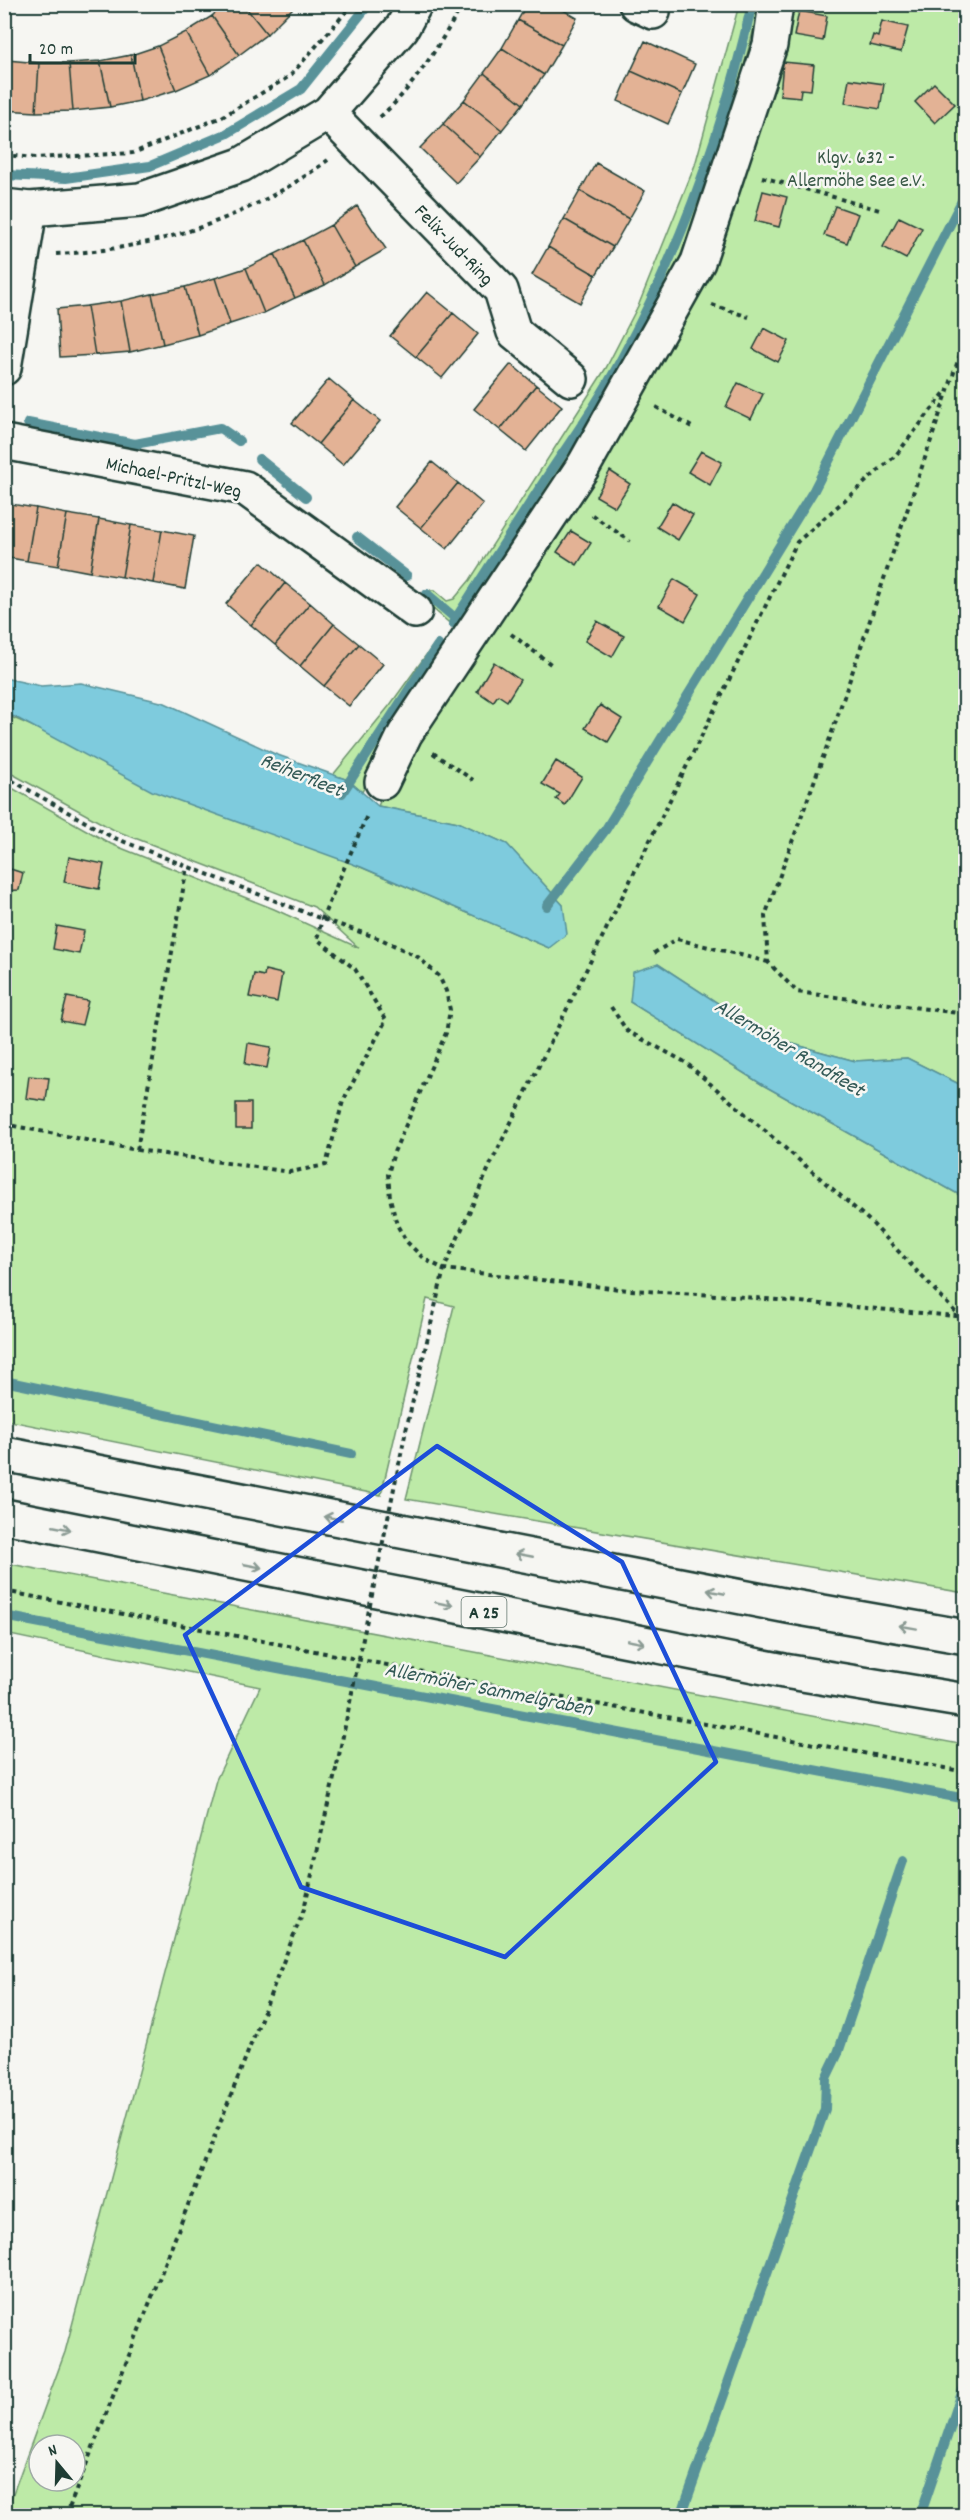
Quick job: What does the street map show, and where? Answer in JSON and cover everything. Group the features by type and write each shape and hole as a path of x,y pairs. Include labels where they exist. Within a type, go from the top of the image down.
{"main road":[{"path":"4,368 17,208 140,200 241,165 328,113 402,28 414,4"},
{"path":"382,782 405,734 564,496 698,262 770,45 776,4"},
{"name":"Felix-Jud-Ring","path":"328,113 501,290 514,332 571,379"},
{"name":"Michael-Pritzl-Weg","path":"4,442 245,488 415,611"},
{"path":"4,1454 788,1606 966,1636"},
{"name":"A 25","path":"4,1516 784,1671 966,1701"}],"path":[{"path":"4,155 36,158 133,153 222,117 290,76 353,4"},
{"path":"729,167 883,211"},
{"path":"768,962 765,916 891,562 946,391 966,337"},
{"path":"626,391 692,427"},
{"path":"66,2516 304,1909 337,1765 406,1430 444,1269 492,1161 797,542 896,455 946,391"},
{"path":"564,496 630,541"},
{"path":"484,614 552,665"},
{"path":"405,734 473,780"},
{"path":"4,776 112,837 322,919 381,939 418,957 439,976 446,991 450,1010 446,1033 394,1152 388,1174 390,1198 397,1225 407,1242 424,1258 444,1269 629,1290 966,1317"},
{"path":"4,1124 137,1150 290,1172 326,1164 343,1101 386,1020 355,969 317,939 322,919 382,782"},
{"path":"137,1150 187,867"},
{"path":"654,953 678,939 768,962 797,992 966,1014"},
{"path":"611,1007 627,1031 685,1062 871,1222 958,1316"},
{"path":"4,1591 438,1676 966,1772"}],"highlighted area":[{"path":"437,1446 622,1562 716,1762 505,1957 301,1887 185,1635"}],"green space":[{"path":"739,5 760,5 723,147 675,270 599,417 460,627 455,628 423,600 422,595 429,590 434,590 447,601 454,599 470,580 606,368 639,304 695,165"},
{"name":"Klgv. 632 - Allermöhe See e.V.","path":"787,5 965,5 965,1087 907,1058 855,1061 771,1038 658,964 630,1002 763,1085 965,1198 965,1593 406,1499 454,1306 427,1299 381,1495 5,1420 5,784 111,844 274,909 359,948 314,907 114,830 5,770 4,714 549,948 563,905 507,844 458,822 378,806 394,770 709,265"},
{"path":"434,644 445,649 378,758 362,792 348,780 333,775 390,705"},
{"path":"5,1563 965,1745 965,2515 5,2515 27,2455 27,2493 87,2493 87,2433 35,2433 65,2352 216,1780 260,1687 5,1634"}],"water":[{"name":"Reiherfleet","path":"4,678 41,686 81,683 165,703 275,754 348,780 378,806 458,822 507,844 563,905 567,934 549,948 361,867 152,791 15,717 5,714"},
{"name":"Allermöher Randfleet","path":"658,964 771,1038 855,1061 907,1058 965,1087 965,1198 763,1085 630,1002 633,972"}],"building":[{"path":"226,4 243,4 267,34 239,55 212,16"},
{"path":"243,4 289,4 293,8 267,34"},
{"path":"527,4 553,4 577,18 562,45 518,20"},
{"path":"799,11 827,16 823,41 794,36"},
{"path":"212,16 239,55 210,75 186,32"},
{"path":"518,20 562,45 544,75 502,48"},
{"path":"882,21 908,27 901,52 870,45 873,35 878,37"},
{"path":"186,32 210,75 176,90 158,46"},
{"path":"645,41 695,64 682,94 631,71"},
{"path":"158,46 176,90 140,101 131,55"},
{"path":"502,48 544,75 523,104 484,73"},
{"path":"131,55 140,101 110,107 100,61"},
{"path":"7,60 39,63 36,112 4,110"},
{"path":"100,61 110,107 73,111 69,63"},
{"path":"783,62 814,65 811,90 801,89 800,97 780,95"},
{"path":"39,63 69,63 73,111 36,112"},
{"path":"631,71 682,94 668,124 618,101"},
{"path":"484,73 523,104 502,130 464,100"},
{"path":"849,79 884,84 880,109 845,103"},
{"path":"934,83 955,104 935,123 915,102"},
{"path":"464,100 502,130 480,157 443,124"},
{"path":"443,124 480,157 456,183 420,148"},
{"path":"596,163 645,191 629,219 580,191"},
{"path":"580,191 629,219 613,247 564,219"},
{"path":"763,191 787,197 779,227 755,221"},
{"path":"357,206 386,249 355,267 331,225"},
{"path":"835,206 858,214 847,243 824,235"},
{"path":"899,217 922,228 906,259 883,247"},
{"path":"564,219 613,247 596,275 548,247"},
{"path":"331,225 355,267 325,285 303,240"},
{"path":"303,240 325,285 295,298 275,254"},
{"path":"548,247 596,275 580,303 532,275"},
{"path":"275,254 295,298 264,313 246,268"},
{"path":"246,268 264,313 230,324 215,278"},
{"path":"215,278 230,324 198,335 185,287"},
{"path":"185,287 198,335 163,344 152,294"},
{"path":"427,292 453,313 416,357 390,336"},
{"path":"152,294 163,344 130,352 121,301"},
{"path":"121,301 130,352 95,355 87,306"},
{"path":"87,306 95,355 60,357 57,309"},
{"path":"453,313 478,334 442,378 416,357"},
{"path":"764,328 789,341 778,362 753,349"},
{"path":"511,364 536,385 500,430 474,409"},
{"path":"329,379 354,400 318,444 292,423"},
{"path":"738,383 763,394 751,419 726,407"},
{"path":"536,385 562,406 526,451 500,430"},
{"path":"354,400 380,421 343,465 318,444"},
{"path":"701,451 722,462 710,485 688,472"},
{"path":"432,462 458,483 421,528 395,507"},
{"path":"610,471 630,484 615,507 596,496"},
{"path":"458,483 483,504 447,549 421,528"},
{"path":"672,502 693,515 678,540 657,527"},
{"path":"4,503 36,508 27,561 4,557"},
{"path":"36,508 67,514 58,566 27,561"},
{"path":"67,514 99,519 90,572 58,566"},
{"path":"99,519 131,525 122,577 90,572"},
{"path":"131,525 162,530 153,583 122,577"},
{"path":"162,530 194,536 185,589 153,583"},
{"path":"571,531 591,543 577,565 557,552"},
{"path":"261,562 285,583 251,625 226,604"},
{"path":"674,579 700,594 685,621 659,606"},
{"path":"285,583 310,603 275,645 251,625"},
{"path":"310,603 334,624 300,666 275,645"},
{"path":"597,621 624,636 612,657 585,641"},
{"path":"334,624 359,644 324,686 300,666"},
{"path":"359,644 383,664 349,706 324,686"},
{"path":"494,662 520,680 507,701 498,695 493,702 477,691"},
{"path":"600,705 622,719 608,742 585,728"},
{"path":"556,761 582,777 565,805 556,799 560,794 542,784"},
{"path":"69,857 104,864 99,889 64,882"},
{"path":"4,867 23,873 19,890 4,891"},
{"path":"57,926 84,931 79,954 53,949"},
{"path":"265,970 282,974 277,1002 249,997 254,974 264,976"},
{"path":"67,997 88,1001 82,1025 61,1021"},
{"path":"248,1043 271,1047 267,1068 245,1064"},
{"path":"29,1076 49,1078 46,1101 26,1098"},
{"path":"236,1103 251,1103 251,1129 236,1129"}],"waterway":[{"path":"5,175 66,178 150,166 226,134 301,89 369,4"},
{"path":"453,623 614,374 644,316 699,186 728,96 752,4"},
{"path":"547,906 606,829 814,490 966,193"},
{"path":"28,423 135,444 220,428 239,441"},
{"path":"259,459 306,497"},
{"path":"357,537 407,576"},
{"path":"427,594 455,618"},
{"name":"Reiherfleet","path":"342,793 438,645"},
{"path":"4,1381 351,1454"},
{"name":"Allermöher Sammelgraben","path":"4,1616 966,1799"},
{"path":"681,2516 825,2109 826,2078 838,2053 903,1861"},
{"path":"920,2516 966,2381"}]}
